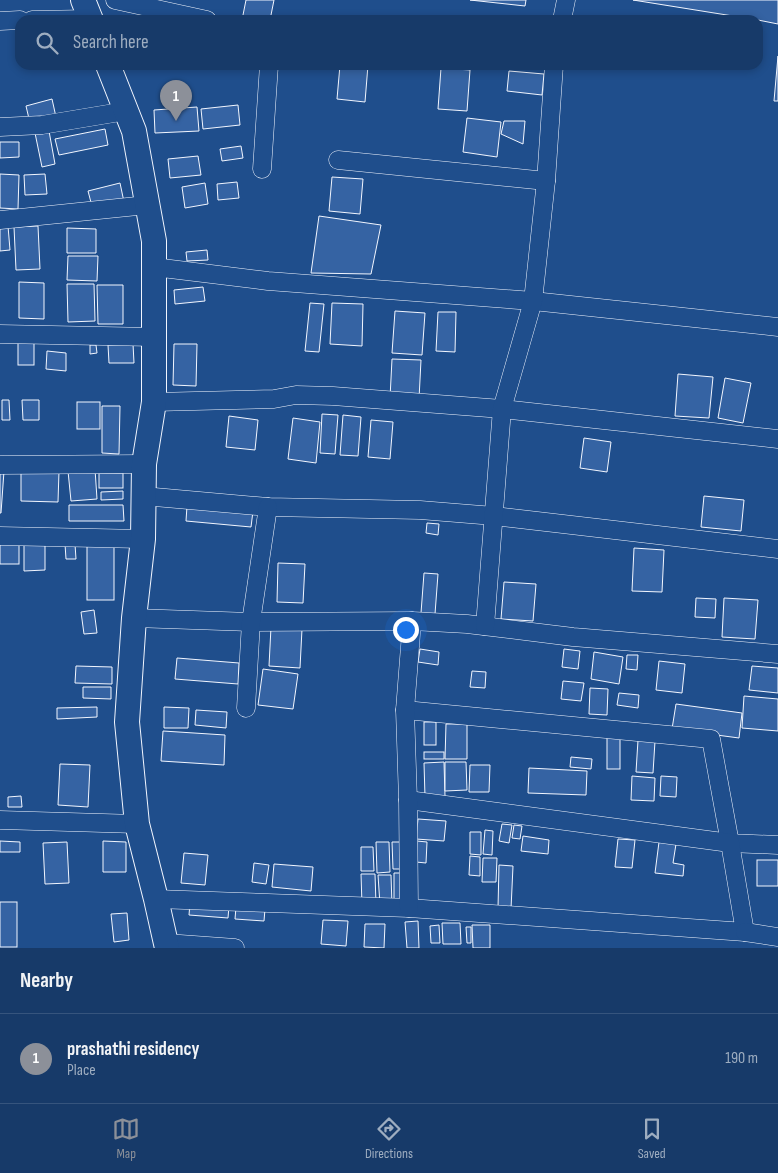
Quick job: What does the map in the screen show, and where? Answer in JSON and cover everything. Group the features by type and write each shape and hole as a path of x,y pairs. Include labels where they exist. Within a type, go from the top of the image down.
{"street":[{"path":"115,0 184,15"},
{"path":"563,15 566,0"},
{"path":"72,15 88,13"},
{"path":"0,21 15,20"},
{"path":"110,70 134,131 154,241 154,402 144,464 143,539 134,618 128,722 137,824 166,945 235,948"},
{"path":"262,169 269,70"},
{"path":"484,626 502,409 533,301 546,181 554,70"},
{"path":"0,127 42,125 126,111"},
{"path":"338,160 546,181"},
{"path":"0,220 147,206"},
{"path":"154,268 268,281 533,301 778,327"},
{"path":"0,334 154,337"},
{"path":"154,402 274,399 305,395 502,409 778,439"},
{"path":"0,465 144,464"},
{"path":"143,496 268,507 420,510 494,516 778,549"},
{"path":"246,708 251,622 268,507"},
{"path":"0,536 143,539"},
{"path":"134,618 251,622 412,620 484,626 573,637 778,654"},
{"path":"409,908 405,710 412,620"},
{"path":"405,710 711,739 745,932"},
{"path":"408,800 730,843 778,845"},
{"path":"0,820 137,824"},
{"path":"156,899 409,908 745,932 776,935 778,937"}],"building":[{"path":"246,0 274,0 271,15 243,15"},
{"path":"470,0 526,0 525,6"},
{"path":"633,0 778,0 778,24 763,21 763,15 727,15"},
{"path":"778,56 778,101 774,101"},
{"path":"340,70 368,70 365,102 337,99"},
{"path":"441,70 470,70 467,111 438,109"},
{"path":"509,71 544,74 542,95 507,91"},
{"path":"52,99 56,117 30,123 26,106"},
{"path":"238,105 240,125 203,129 201,109"},
{"path":"197,107 199,131 155,133 154,110"},
{"path":"467,118 501,122 497,157 463,152"},
{"path":"504,121 525,121 523,144 501,134"},
{"path":"105,129 108,145 59,155 55,139"},
{"path":"49,131 55,164 42,167 35,133"},
{"path":"0,142 19,142 19,157 0,158"},
{"path":"241,146 243,158 222,161 220,149"},
{"path":"198,156 201,175 170,178 168,159"},
{"path":"0,174 19,175 18,209 0,208"},
{"path":"45,174 47,194 25,195 24,175"},
{"path":"332,177 363,179 360,214 329,211"},
{"path":"237,182 239,198 218,200 217,184"},
{"path":"120,183 124,202 93,210 88,191"},
{"path":"205,183 208,204 185,208 182,187"},
{"path":"319,216 381,225 371,274 311,273"},
{"path":"0,226 8,226 10,250 0,251"},
{"path":"38,226 40,269 16,270 14,227"},
{"path":"67,228 96,229 96,253 67,253"},
{"path":"207,250 208,260 187,261 186,252"},
{"path":"68,256 98,256 97,281 67,280"},
{"path":"19,282 44,283 44,319 19,318"},
{"path":"67,284 94,284 95,321 68,322"},
{"path":"97,285 123,285 123,324 98,324"},
{"path":"203,287 205,301 175,304 174,290"},
{"path":"310,303 324,304 319,352 305,351"},
{"path":"332,303 363,304 362,346 330,344"},
{"path":"395,311 425,313 422,355 392,353"},
{"path":"438,312 456,312 455,352 436,351"},
{"path":"18,341 34,341 34,365 18,365"},
{"path":"133,344 134,363 109,363 108,345"},
{"path":"174,344 197,344 196,386 173,385"},
{"path":"90,345 96,345 97,353 90,354"},
{"path":"47,351 66,353 66,371 46,369"},
{"path":"392,359 421,360 419,399 390,398"},
{"path":"678,374 713,377 709,418 675,416"},
{"path":"725,378 751,383 743,423 718,418"},
{"path":"2,400 9,400 10,420 2,420"},
{"path":"22,400 39,400 39,420 23,420"},
{"path":"77,402 100,402 100,429 77,429"},
{"path":"102,406 120,406 119,454 102,453"},
{"path":"322,414 338,415 335,454 320,453"},
{"path":"343,415 361,417 358,456 340,455"},
{"path":"229,416 258,420 255,450 226,447"},
{"path":"293,418 320,422 316,463 288,459"},
{"path":"371,420 393,422 390,459 368,457"},
{"path":"584,438 611,442 607,472 580,468"},
{"path":"95,469 97,499 71,501 68,471"},
{"path":"21,470 59,471 58,502 21,501"},
{"path":"0,471 4,471 1,513 0,513"},
{"path":"99,473 123,473 123,488 99,488"},
{"path":"123,491 123,499 101,500 101,492"},
{"path":"704,496 744,500 741,531 701,527"},
{"path":"69,505 123,505 124,521 69,521"},
{"path":"187,506 253,511 251,527 186,521"},
{"path":"427,523 439,524 438,535 426,533"},
{"path":"45,543 45,570 24,571 24,544"},
{"path":"0,544 19,544 19,564 0,564"},
{"path":"65,544 75,544 76,559 66,559"},
{"path":"87,544 114,544 114,600 87,600"},
{"path":"634,548 664,550 662,592 632,591"},
{"path":"278,563 305,564 303,603 277,602"},
{"path":"424,573 438,574 435,614 421,613"},
{"path":"504,582 536,584 533,621 501,619"},
{"path":"696,598 716,599 715,618 695,617"},
{"path":"724,598 758,600 755,639 722,637"},
{"path":"94,610 97,633 84,634 81,612"},
{"path":"271,627 302,629 300,668 269,666"},
{"path":"420,649 439,652 438,665 418,662"},
{"path":"564,649 580,651 578,669 562,667"},
{"path":"594,652 623,657 619,684 591,679"},
{"path":"627,655 638,655 637,670 626,669"},
{"path":"177,658 239,663 238,684 175,679"},
{"path":"659,661 685,664 682,693 656,690"},
{"path":"76,666 112,667 112,684 75,683"},
{"path":"752,666 778,668 778,693 749,690"},
{"path":"263,669 298,674 293,709 258,705"},
{"path":"472,671 486,672 485,688 470,687"},
{"path":"563,681 584,683 581,701 561,699"},
{"path":"83,687 111,687 111,699 83,698"},
{"path":"590,688 608,689 607,715 589,714"},
{"path":"619,693 639,695 638,708 617,705"},
{"path":"744,696 778,699 778,731 742,728"},
{"path":"676,704 742,713 739,738 672,729"},
{"path":"97,707 97,717 57,719 57,708"},
{"path":"164,707 189,708 188,728 164,728"},
{"path":"196,710 227,712 226,728 195,725"},
{"path":"424,722 436,722 436,745 424,745"},
{"path":"446,724 467,724 467,759 445,759"},
{"path":"163,731 225,735 224,765 161,761"},
{"path":"607,736 620,736 620,769 607,769"},
{"path":"638,740 655,741 653,773 636,772"},
{"path":"424,752 444,752 444,759 424,759"},
{"path":"571,757 592,759 591,769 570,767"},
{"path":"444,762 445,796 425,797 424,763"},
{"path":"445,762 466,762 467,790 445,791"},
{"path":"60,764 90,765 88,807 58,805"},
{"path":"470,765 490,765 489,792 469,792"},
{"path":"529,768 587,771 586,795 528,793"},
{"path":"632,776 655,778 654,801 631,800"},
{"path":"661,776 677,777 676,797 660,796"},
{"path":"21,796 22,807 8,807 8,797"},
{"path":"418,819 446,821 444,841 416,839"},
{"path":"502,824 512,825 509,843 499,841"},
{"path":"514,825 522,826 520,839 512,838"},
{"path":"485,830 493,831 492,855 483,854"},
{"path":"470,832 481,832 481,855 470,854"},
{"path":"523,836 549,840 548,854 521,851"},
{"path":"618,839 635,840 632,868 615,867"},
{"path":"0,841 20,842 20,852 0,852"},
{"path":"103,841 126,842 126,872 103,872"},
{"path":"417,841 427,842 426,863 416,862"},
{"path":"67,842 69,883 45,884 43,843"},
{"path":"376,842 389,842 390,872 377,873"},
{"path":"392,842 404,842 405,869 393,869"},
{"path":"659,842 676,844 673,863 684,865 683,876 655,873"},
{"path":"361,847 373,847 374,871 361,871"},
{"path":"184,853 208,855 205,885 181,883"},
{"path":"470,856 480,857 480,876 469,875"},
{"path":"483,858 497,858 496,882 482,882"},
{"path":"757,860 778,860 778,886 757,886"},
{"path":"254,863 269,865 266,884 252,882"},
{"path":"274,864 313,867 311,891 272,887"},
{"path":"499,865 513,866 511,909 498,908"},
{"path":"394,873 403,873 404,903 394,903"},
{"path":"361,874 375,874 376,904 362,905"},
{"path":"378,875 391,875 392,905 380,905"},
{"path":"0,902 17,902 17,947 0,947"},
{"path":"190,903 229,906 228,918 189,915"},
{"path":"236,907 265,909 264,921 235,919"},
{"path":"127,913 129,940 114,942 111,914"},
{"path":"323,920 348,921 346,946 321,944"},
{"path":"418,921 419,948 407,948 405,922"},
{"path":"442,923 460,923 461,944 443,944"},
{"path":"365,924 385,924 384,948 364,947"},
{"path":"439,925 440,943 431,943 430,926"},
{"path":"472,925 490,925 490,948 473,948"},
{"path":"466,927 471,927 471,943 467,943"}],"place":[{"name":"prashathi residency","path":"176,121"}]}
